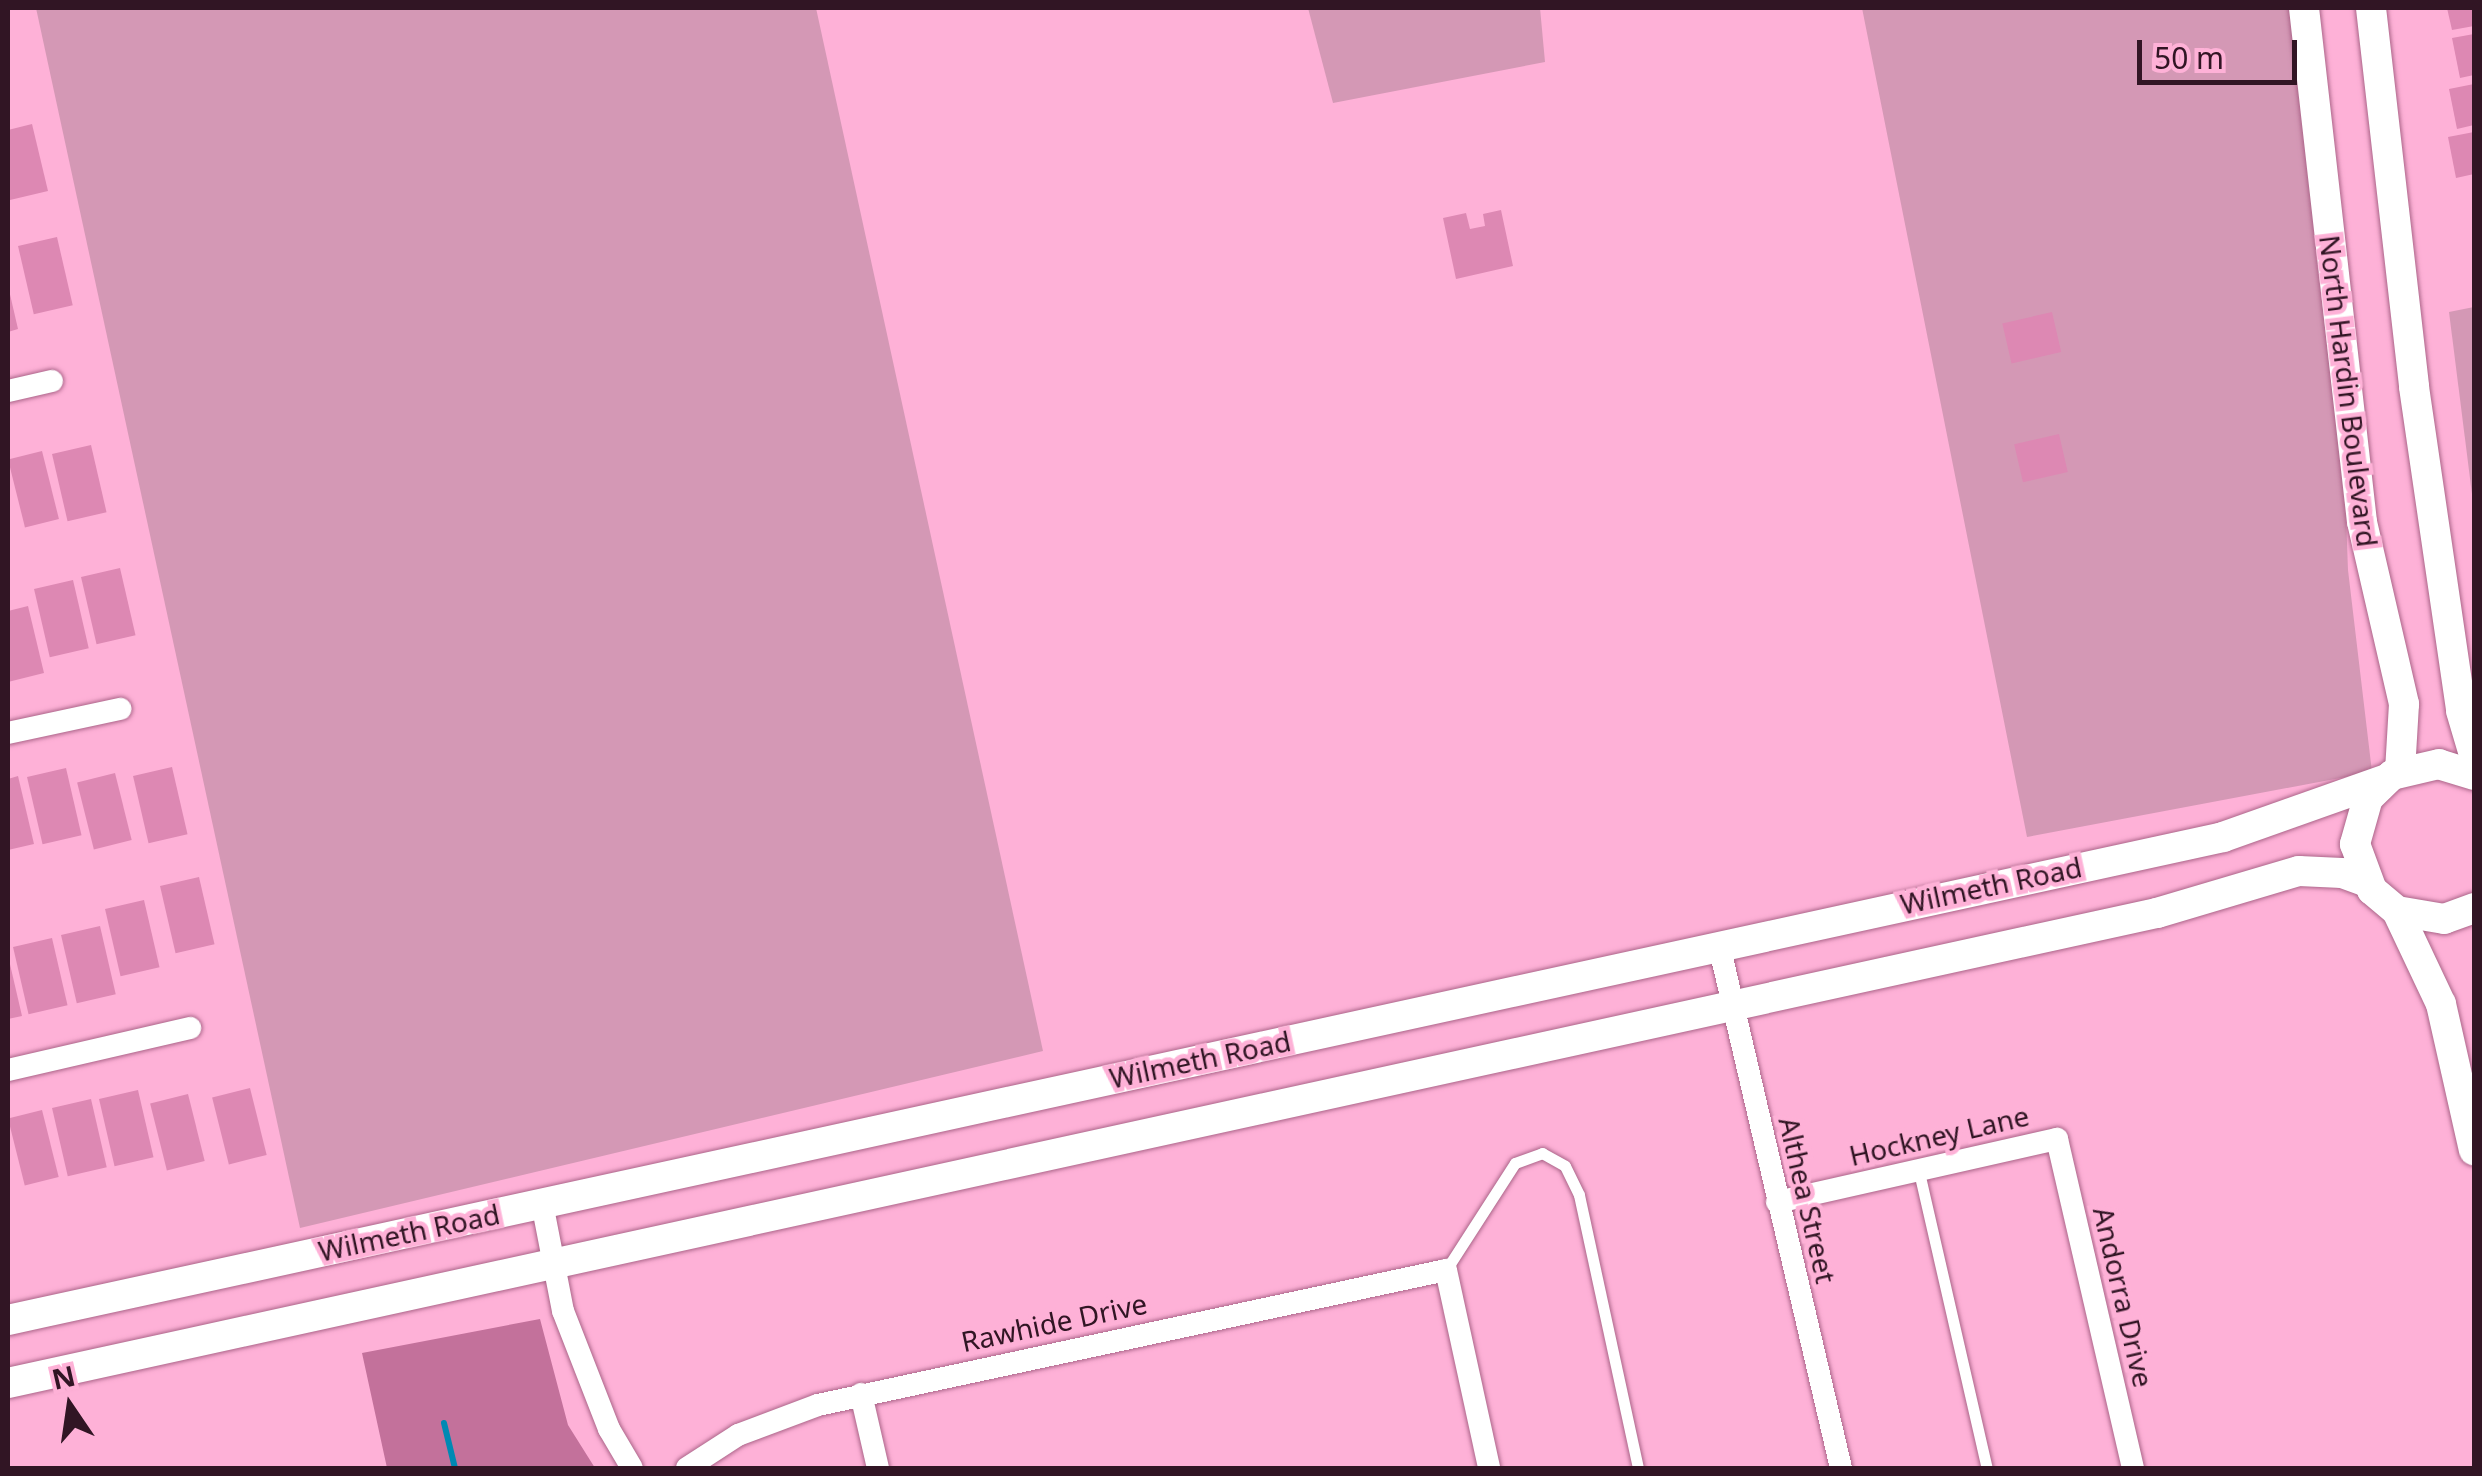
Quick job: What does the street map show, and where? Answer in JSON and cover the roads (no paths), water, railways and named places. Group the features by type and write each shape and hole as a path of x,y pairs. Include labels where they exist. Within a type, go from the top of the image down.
{"street":[{"name":"North Hardin Boulevard","path":"2304,8 2362,522 2404,704 2394,776"},
{"path":"2371,8 2414,387 2461,711 2474,756"},
{"path":"8,391 52,381"},
{"path":"8,733 120,709"},
{"name":"Wilmeth Road","path":"8,1320 2224,837 2394,776 2439,764 2474,775"},
{"path":"2394,776 2368,798 2356,828 2357,860 2367,882 2396,911 2441,1004 2474,1150"},
{"path":"8,1383 2158,913 2299,871 2342,873 2367,882"},
{"path":"2396,911 2444,919 2474,908"},
{"name":"Althea Street","path":"1718,945 1841,1468"},
{"path":"8,1070 190,1028"},
{"name":"Hockney Lane","path":"1776,1202 2057,1140"},
{"name":"Andorra Drive","path":"2057,1140 2133,1468"},
{"path":"542,1202 554,1264 585,1374 632,1468"},
{"path":"1446,1270 1488,1468"},
{"name":"Rawhide Drive","path":"687,1468 738,1435 861,1394 1446,1270"},
{"path":"861,1394 878,1468"}],"lane":[{"path":"1446,1270 1515,1163 1542,1153 1566,1166 1579,1195 1638,1468"},
{"path":"1919,1172 1987,1468"}],"waterway":[{"path":"444,1423 455,1468"}]}
